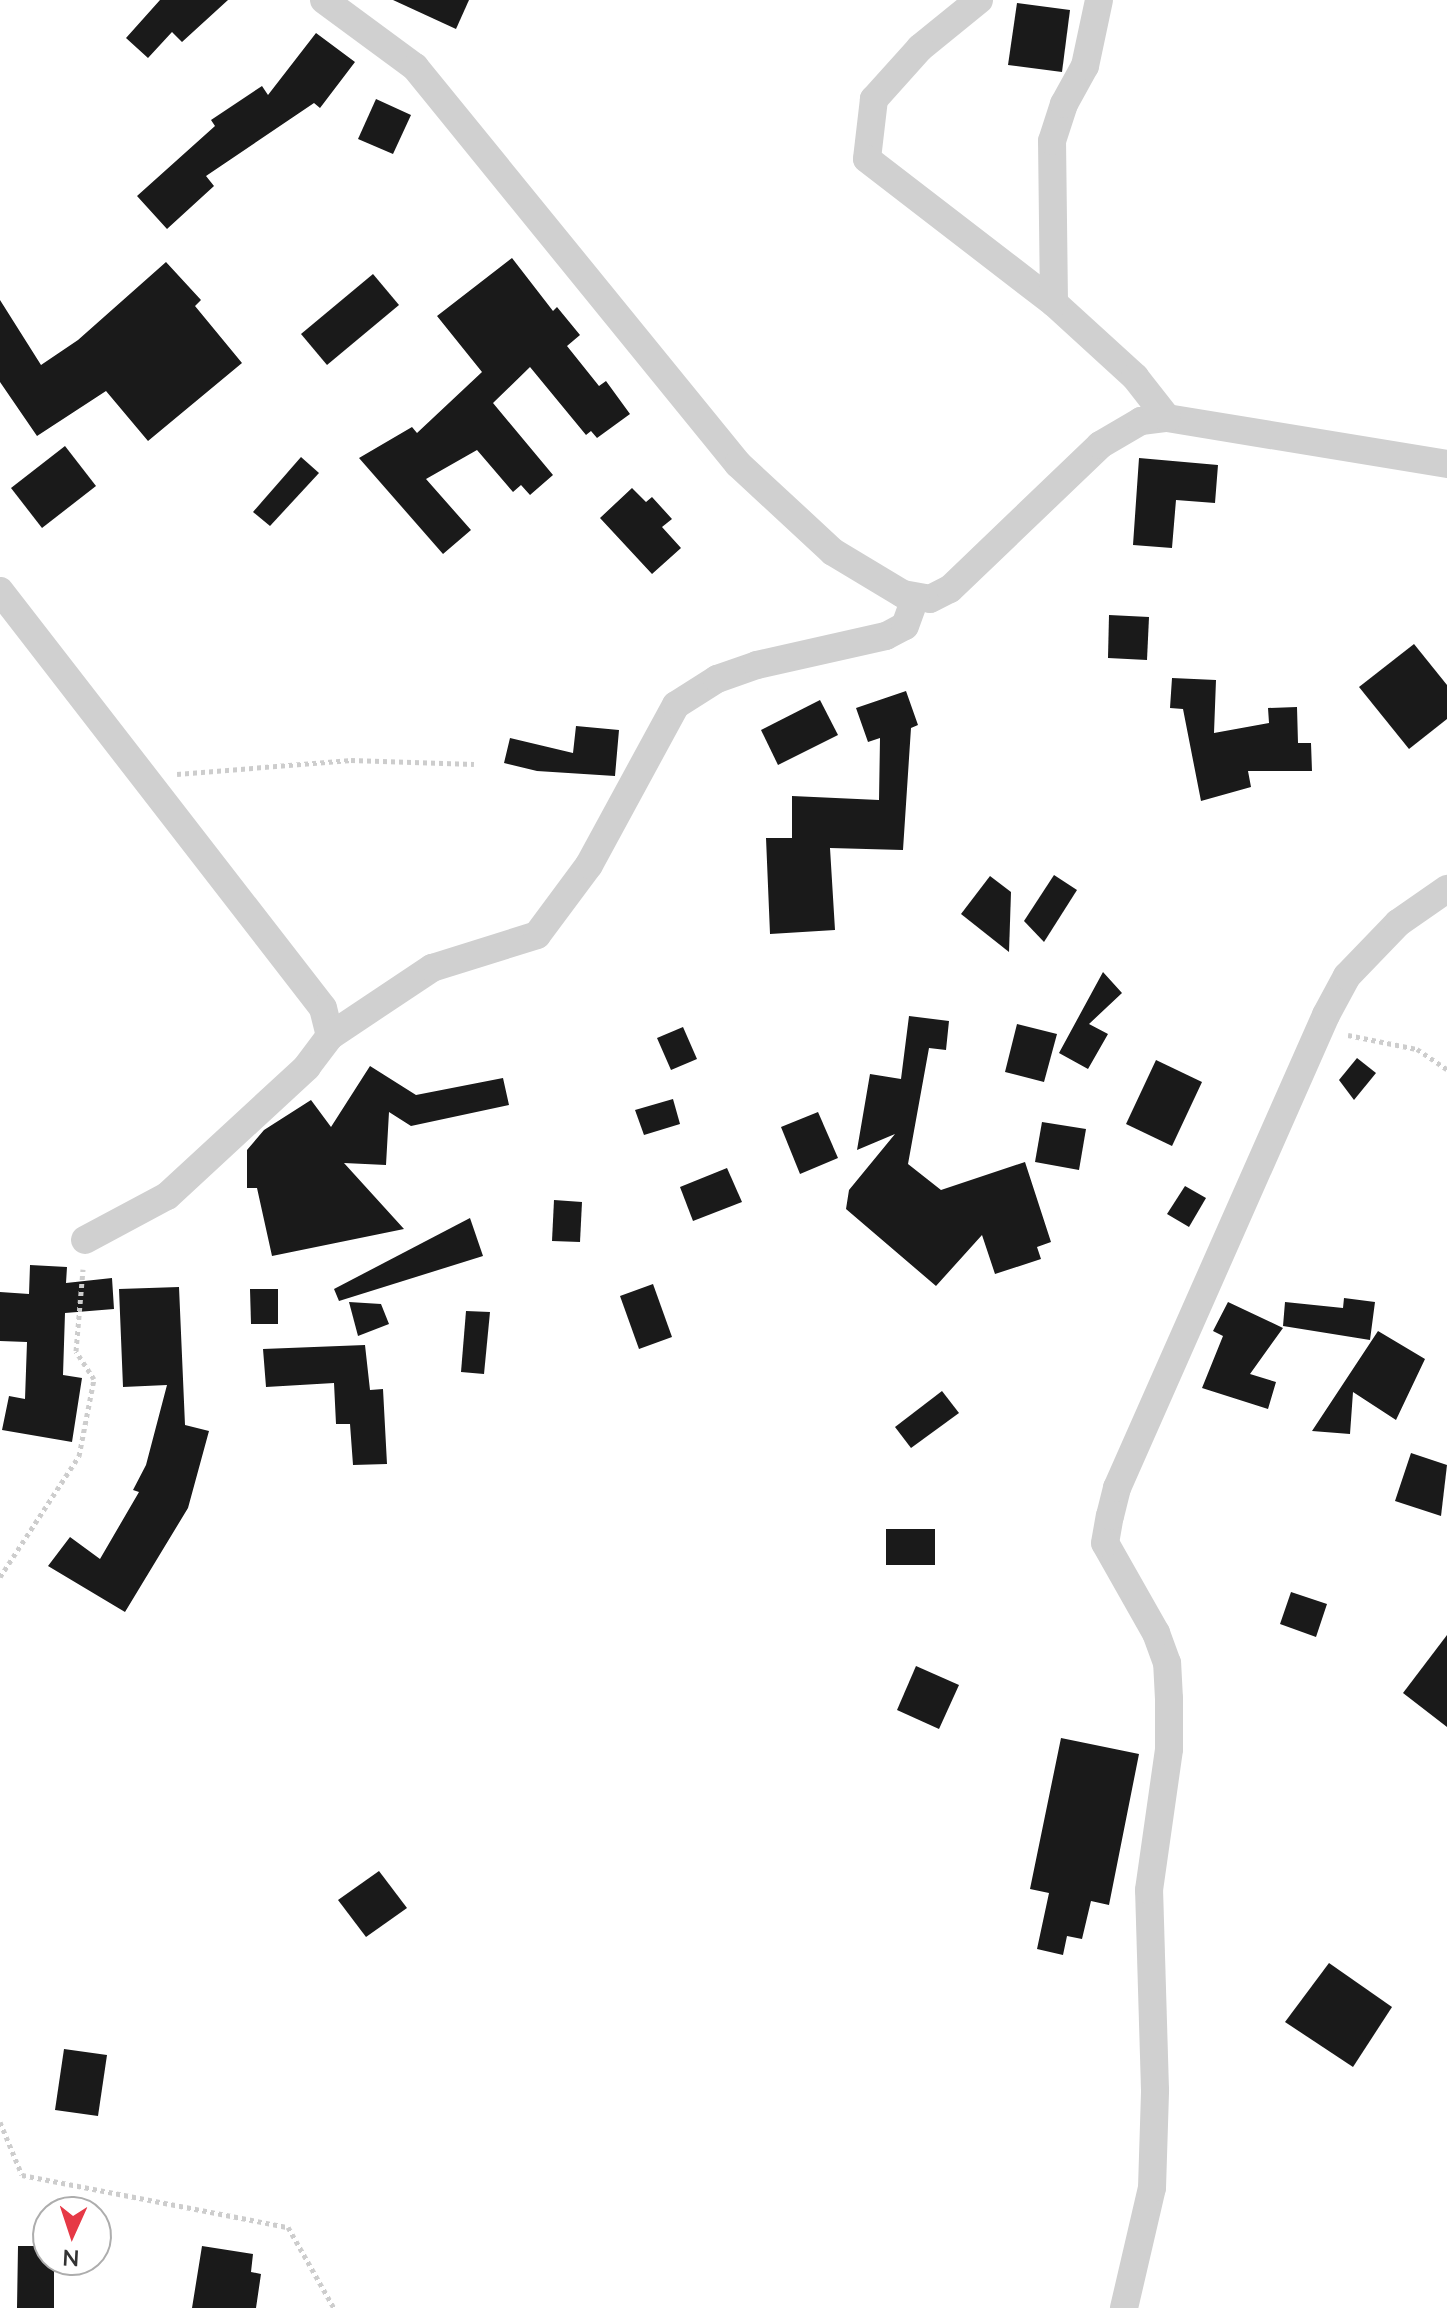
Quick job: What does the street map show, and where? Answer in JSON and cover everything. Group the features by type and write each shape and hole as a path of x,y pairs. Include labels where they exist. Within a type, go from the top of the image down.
{"street":[{"path":"324,0 415,67 738,464 833,552 915,598 930,599 950,589 1108,438 1141,421 1167,418 1447,464"},
{"path":"979,0 890,76 874,99 866,153 882,173 1054,303 1135,377 1167,418"},
{"path":"1054,303 1052,141 1064,104 1085,66 1099,0"},
{"path":"0,591 323,1008 330,1036"},
{"path":"85,1240 167,1196 307,1067 330,1036 432,968 537,935 589,865 676,705 717,679 757,665 886,636 905,626 915,598"},
{"path":"1124,2308 1152,2188 1155,2090 1149,1890 1169,1749 1169,1699 1167,1663 1156,1633 1105,1543 1117,1488 1319,1031 1347,976 1398,923 1447,889"}],"path":[{"path":"140,774 351,760 474,764"},
{"path":"1319,1031 1417,1049 1447,1069"},
{"path":"0,1577 79,1456 94,1379 76,1351 85,1240"},
{"path":"0,2122 22,2175 288,2227 334,2308"}],"building":[{"path":"160,0 228,0 182,42 172,32 148,58 126,38"},
{"path":"393,0 469,0 456,29"},
{"path":"1017,3 1070,10 1062,72 1008,65"},
{"path":"316,33 355,62 320,108 314,103 206,176 214,186 167,229 137,196 215,126 211,120 262,86 268,95"},
{"path":"376,99 411,115 393,154 358,139"},
{"path":"512,258 553,311 557,307 580,335 567,346 599,386 606,381 630,414 597,438 591,431 586,435 530,367 493,403 553,475 530,495 521,485 513,492 477,450 426,479 471,530 443,554 359,458 412,427 417,433 482,372 437,316"},
{"path":"166,262 201,300 195,306 242,363 148,441 106,391 37,436 0,382 0,300 41,365 78,340"},
{"path":"373,274 399,305 327,365 301,334"},
{"path":"65,446 96,486 42,528 11,488"},
{"path":"301,457 319,473 270,526 253,512"},
{"path":"1139,458 1218,465 1215,503 1176,500 1172,548 1133,545"},
{"path":"632,488 646,502 652,497 672,519 662,527 681,548 652,574 600,518"},
{"path":"1109,615 1149,617 1147,660 1108,658"},
{"path":"1414,644 1447,685 1447,719 1409,749 1359,687"},
{"path":"1172,678 1216,680 1214,733 1269,723 1268,708 1297,707 1298,743 1311,743 1312,771 1248,771 1251,787 1201,801 1183,709 1170,708"},
{"path":"906,691 918,725 911,728 903,850 830,848 835,930 770,934 766,838 792,838 792,796 879,800 880,738 868,742 856,708"},
{"path":"820,700 838,735 778,765 761,730"},
{"path":"576,726 619,730 615,776 537,771 504,763 510,738 573,753"},
{"path":"1054,875 1077,890 1044,942 1024,921"},
{"path":"990,876 1011,892 1009,952 961,914"},
{"path":"1103,972 1122,993 1089,1024 1108,1034 1088,1069 1059,1053"},
{"path":"909,1016 949,1021 946,1050 929,1048 908,1164 941,1190 1025,1162 1051,1242 1037,1247 1041,1259 995,1274 982,1235 936,1286 846,1209 849,1190 895,1134 857,1150 870,1074 901,1079"},
{"path":"1017,1024 1057,1034 1044,1082 1005,1072"},
{"path":"683,1027 697,1059 671,1070 657,1038"},
{"path":"1357,1058 1376,1073 1354,1100 1339,1080"},
{"path":"1156,1060 1202,1082 1172,1146 1126,1124"},
{"path":"370,1066 416,1095 503,1078 509,1105 411,1126 389,1112 386,1165 344,1163 404,1229 272,1256 257,1188 247,1188 247,1150 264,1130 311,1100 331,1127"},
{"path":"673,1099 680,1124 644,1135 635,1110"},
{"path":"818,1112 838,1158 800,1174 781,1127"},
{"path":"1042,1122 1086,1129 1079,1170 1035,1162"},
{"path":"727,1168 742,1202 693,1221 680,1187"},
{"path":"1185,1186 1206,1198 1189,1227 1167,1214"},
{"path":"554,1200 582,1202 580,1242 552,1241"},
{"path":"470,1218 483,1256 339,1301 334,1289"},
{"path":"30,1265 67,1267 66,1283 112,1278 114,1309 65,1313 63,1375 82,1378 72,1442 2,1430 9,1396 25,1399 27,1342 0,1341 0,1292 29,1294"},
{"path":"653,1284 672,1337 639,1349 620,1296"},
{"path":"179,1287 185,1425 209,1431 188,1508 125,1612 48,1566 70,1537 100,1559 139,1492 133,1490 146,1465 167,1385 123,1387 119,1289"},
{"path":"250,1289 278,1289 278,1324 251,1324"},
{"path":"1344,1298 1375,1302 1370,1340 1283,1326 1285,1302 1343,1308"},
{"path":"349,1302 381,1304 389,1324 358,1336"},
{"path":"1228,1302 1283,1328 1250,1374 1276,1382 1268,1409 1202,1388 1223,1336 1213,1331"},
{"path":"466,1311 490,1312 484,1374 461,1372"},
{"path":"1378,1331 1425,1359 1396,1420 1353,1392 1350,1434 1312,1431"},
{"path":"365,1345 370,1390 383,1389 387,1464 353,1465 350,1424 336,1424 334,1383 266,1387 263,1349"},
{"path":"942,1391 959,1413 911,1448 895,1427"},
{"path":"1411,1453 1447,1465 1441,1516 1395,1501"},
{"path":"886,1529 935,1529 935,1565 886,1565"},
{"path":"1291,1592 1327,1604 1316,1637 1280,1624"},
{"path":"1447,1635 1447,1727 1403,1693"},
{"path":"916,1666 959,1685 939,1729 897,1710"},
{"path":"1061,1738 1139,1754 1109,1905 1091,1901 1082,1939 1067,1936 1063,1955 1037,1949 1049,1893 1030,1889"},
{"path":"379,1871 407,1908 366,1937 338,1900"},
{"path":"1329,1963 1392,2007 1353,2067 1285,2022"},
{"path":"64,2049 107,2055 98,2116 55,2110"},
{"path":"18,2246 32,2246 32,2276 54,2276 54,2308 17,2308"},
{"path":"202,2246 253,2254 251,2272 261,2274 256,2308 192,2308"}]}
